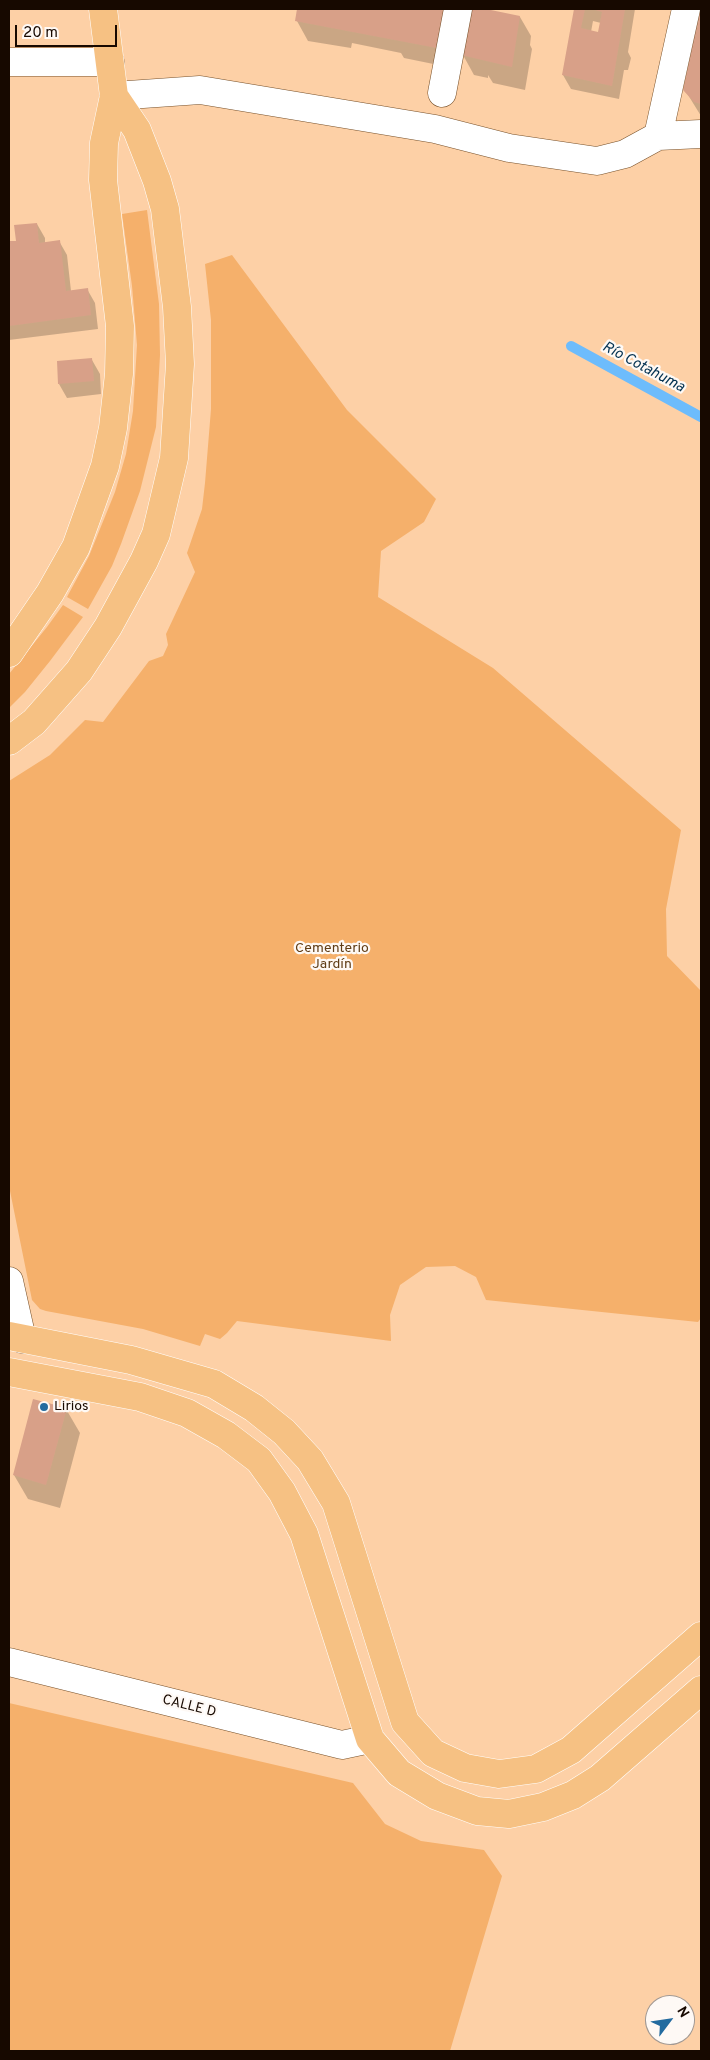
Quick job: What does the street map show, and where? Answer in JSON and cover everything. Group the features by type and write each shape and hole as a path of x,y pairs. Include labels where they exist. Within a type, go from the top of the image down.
{"main road":[{"path":"10,651 50,593 76,547 105,466 113,428 119,374 120,326 103,180 104,143 114,96 103,10"},
{"path":"9,741 34,722 79,672 108,627 144,561 156,534 174,458 180,364 177,307 165,209 157,181 137,130 114,96"},
{"path":"701,1636 571,1750 536,1769 499,1774 465,1768 433,1753 405,1722 336,1503 310,1460 284,1432 254,1408 214,1384 131,1360 15,1338 12,1372 140,1397 187,1413 226,1435 259,1460 282,1492 304,1534 370,1739 399,1773 437,1796 477,1811 509,1814 543,1808 573,1795 600,1778 701,1690"},
{"path":"370,1739 405,1722"}],"street":[{"path":"442,93 458,9"},
{"path":"658,136 686,9"},
{"path":"9,62 110,62"},
{"path":"114,96 200,90 435,130 509,148 597,161 626,154 658,136 701,134"},
{"path":"9,1281 15,1338"},
{"name":"CALLE D","path":"9,1662 342,1745 370,1739"}],"green space":[{"path":"147,210 159,304 160,355 156,427 140,491 121,544 112,566 88,609 67,597 89,556 115,492 126,454 133,411 137,345 132,286 122,214"},
{"name":"Cementerio Jardín","path":"232,255 347,410 436,499 424,522 381,551 378,597 493,668 681,830 666,909 667,956 701,991 701,1318 698,1322 486,1300 476,1277 455,1266 426,1267 400,1285 390,1315 391,1341 237,1321 220,1339 205,1334 200,1346 143,1329 46,1311 40,1309 32,1300 9,1186 9,781 50,755 85,720 103,722 149,661 163,656 168,645 166,634 195,572 187,553 202,509 205,483 211,409 211,320 205,264"},
{"path":"63,605 83,617 25,692 9,708 9,674"},
{"path":"9,1703 353,1783 385,1824 421,1841 484,1850 502,1876 450,2051 9,2051"}],"building":[{"path":"297,9 449,9 442,49 295,21"},
{"path":"470,9 486,9 520,16 512,67 461,55"},
{"path":"574,9 585,9 581,28 598,32 602,12 592,9 625,9 612,86 562,75"},
{"path":"700,9 701,104 694,102 683,90"},
{"path":"37,223 39,243 60,240 66,291 88,288 91,315 9,326 9,241 16,241 14,225"},
{"path":"92,358 94,381 58,384 57,361"},
{"path":"33,1399 67,1408 46,1485 13,1475"}],"waterway":[{"name":"Río Cotahuma","path":"571,346 701,417"}],"place":[{"name":"Lirios","path":"44,1407"}]}
